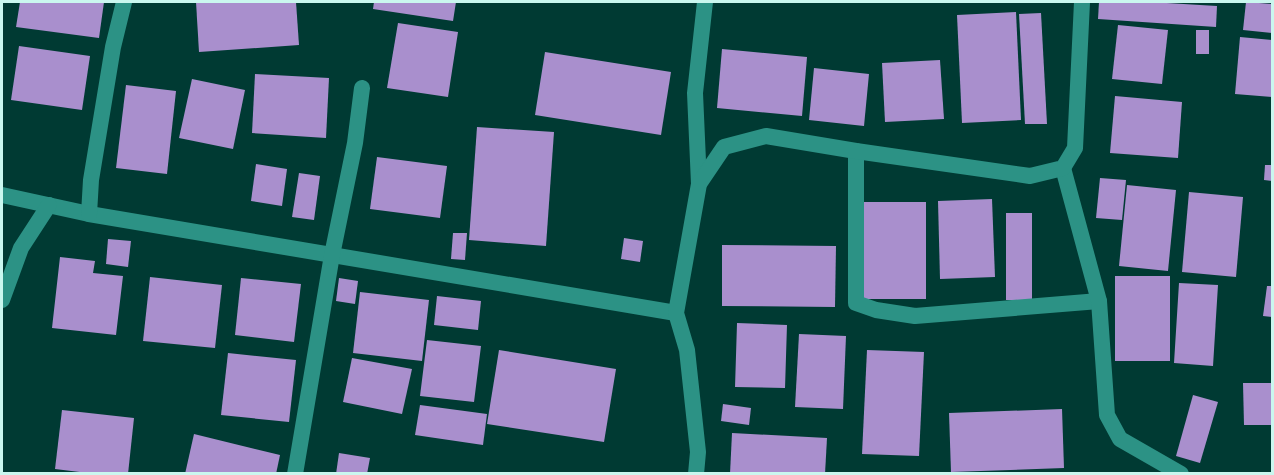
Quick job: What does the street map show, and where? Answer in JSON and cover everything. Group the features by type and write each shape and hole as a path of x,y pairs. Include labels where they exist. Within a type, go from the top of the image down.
{"street":[{"path":"89,214 91,180 113,47 124,2"},
{"path":"696,474 698,452 687,350 676,313 699,184 695,93 705,2"},
{"path":"699,184 724,147 766,136 1030,176 1063,168 1075,148 1082,2"},
{"path":"295,474 332,255 355,143 362,88"},
{"path":"856,151 856,303 876,310 915,316 1099,301"},
{"path":"1063,168 1099,301 1107,415 1120,439 1181,474"},
{"path":"2,195 89,214 676,313"},
{"path":"2,300 21,248 49,205"}],"building":[{"path":"20,2 104,2 99,38 16,27"},
{"path":"196,2 296,2 299,45 199,52"},
{"path":"374,2 456,2 453,21 373,9"},
{"path":"1099,2 1217,6 1216,27 1098,19"},
{"path":"1246,2 1272,4 1272,33 1243,30"},
{"path":"1016,12 1021,120 962,123 957,15"},
{"path":"1041,13 1047,124 1025,124 1019,14"},
{"path":"398,23 458,32 448,97 387,88"},
{"path":"1118,25 1168,30 1162,84 1112,79"},
{"path":"1196,30 1209,30 1209,54 1196,54"},
{"path":"1240,37 1272,40 1272,97 1235,94"},
{"path":"19,46 90,56 82,110 11,100"},
{"path":"722,49 807,57 802,116 717,108"},
{"path":"545,52 671,72 661,135 535,115"},
{"path":"940,60 944,119 885,122 882,63"},
{"path":"814,68 869,74 864,126 809,120"},
{"path":"255,74 329,78 326,138 252,133"},
{"path":"192,79 245,90 233,149 179,138"},
{"path":"126,85 176,91 167,174 116,168"},
{"path":"1115,96 1182,102 1178,158 1110,153"},
{"path":"477,127 554,132 546,246 469,240"},
{"path":"377,157 447,166 440,218 370,209"},
{"path":"256,164 287,169 282,206 251,201"},
{"path":"1265,165 1272,165 1272,181 1264,180"},
{"path":"299,173 320,176 314,220 292,217"},
{"path":"1100,178 1126,180 1122,220 1096,218"},
{"path":"1127,185 1176,190 1168,271 1119,266"},
{"path":"1189,192 1243,197 1236,277 1182,272"},
{"path":"992,199 995,277 940,279 938,201"},
{"path":"863,202 926,202 926,299 862,299"},
{"path":"1006,213 1032,213 1032,300 1006,300"},
{"path":"453,233 467,233 465,260 451,259"},
{"path":"624,238 643,241 640,262 621,259"},
{"path":"108,239 131,241 128,267 106,264"},
{"path":"722,245 836,246 835,307 722,306"},
{"path":"60,257 95,261 93,273 123,276 116,335 52,328"},
{"path":"1115,276 1170,276 1170,361 1115,361"},
{"path":"150,277 222,285 215,348 143,341"},
{"path":"241,278 301,284 294,342 235,335"},
{"path":"339,278 358,281 355,304 336,301"},
{"path":"1179,283 1218,285 1213,366 1174,363"},
{"path":"1267,286 1272,286 1272,317 1263,316"},
{"path":"360,292 429,300 422,361 353,353"},
{"path":"437,296 481,301 478,330 434,325"},
{"path":"737,323 787,325 785,388 735,387"},
{"path":"799,334 846,336 843,409 795,407"},
{"path":"427,340 481,346 474,402 420,396"},
{"path":"499,350 616,369 604,442 487,424"},
{"path":"867,350 924,352 919,456 862,454"},
{"path":"228,353 296,360 289,422 221,415"},
{"path":"352,358 412,369 402,414 343,402"},
{"path":"1243,383 1272,383 1272,425 1244,425"},
{"path":"1193,395 1218,402 1200,463 1176,456"},
{"path":"723,404 751,408 749,425 721,421"},
{"path":"420,405 487,414 483,445 415,435"},
{"path":"1062,409 1064,468 951,472 949,413"},
{"path":"62,410 134,418 128,474 96,474 55,469"},
{"path":"732,433 827,438 825,474 730,474"},
{"path":"194,434 280,455 276,474 185,474"},
{"path":"339,453 370,458 367,474 336,474"}]}
